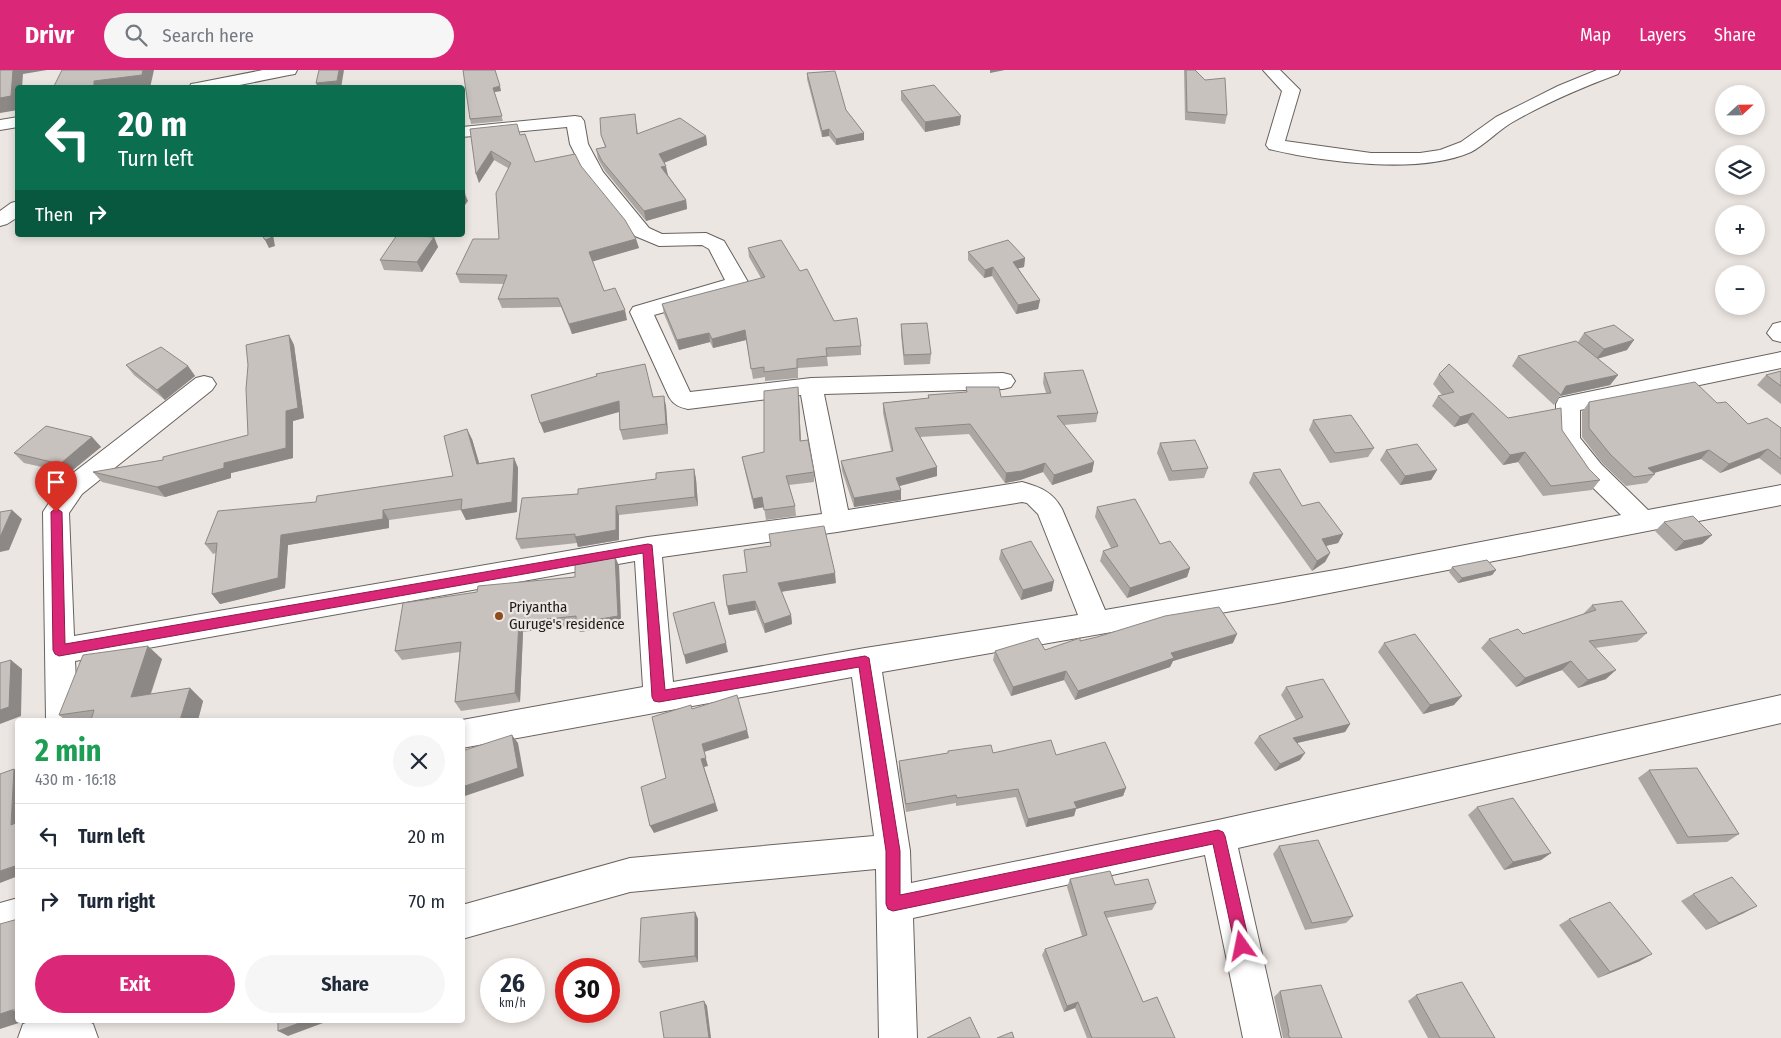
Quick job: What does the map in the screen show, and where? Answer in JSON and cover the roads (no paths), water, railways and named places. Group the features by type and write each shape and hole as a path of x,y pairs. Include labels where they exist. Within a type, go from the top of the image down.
{"street":[{"path":"212,85 289,70"},
{"path":"1271,70 1291,90 1275,146 1365,157 1418,160 1465,148 1488,130 1569,86 1612,70"},
{"path":"465,132 576,121 579,144 594,174 642,232 659,240 706,239 717,245 737,282 728,287 641,312 681,397 688,401 811,386 1003,381"},
{"path":"0,125 15,122"},
{"path":"0,220 15,208"},
{"path":"1781,329 1778,333 1781,335"},
{"path":"1642,520 1592,471 1568,439 1568,404 1781,360"},
{"path":"62,718 56,512 73,487 204,384"},
{"path":"811,386 837,522"},
{"path":"59,650 648,548 837,522 1022,492 1036,496 1049,509 1095,622"},
{"path":"465,733 865,661 1281,591 1642,520 1781,495"},
{"path":"648,548 659,697"},
{"path":"865,661 893,851 898,1038"},
{"path":"893,904 1218,836 1781,709"},
{"path":"1218,836 1262,1038"},
{"path":"465,922 630,875 893,851"},
{"path":"0,921 15,917"},
{"path":"37,1038 67,1031 79,1038"}],"place":[{"name":"Priyantha Guruge's residence","path":"499,616"}]}
